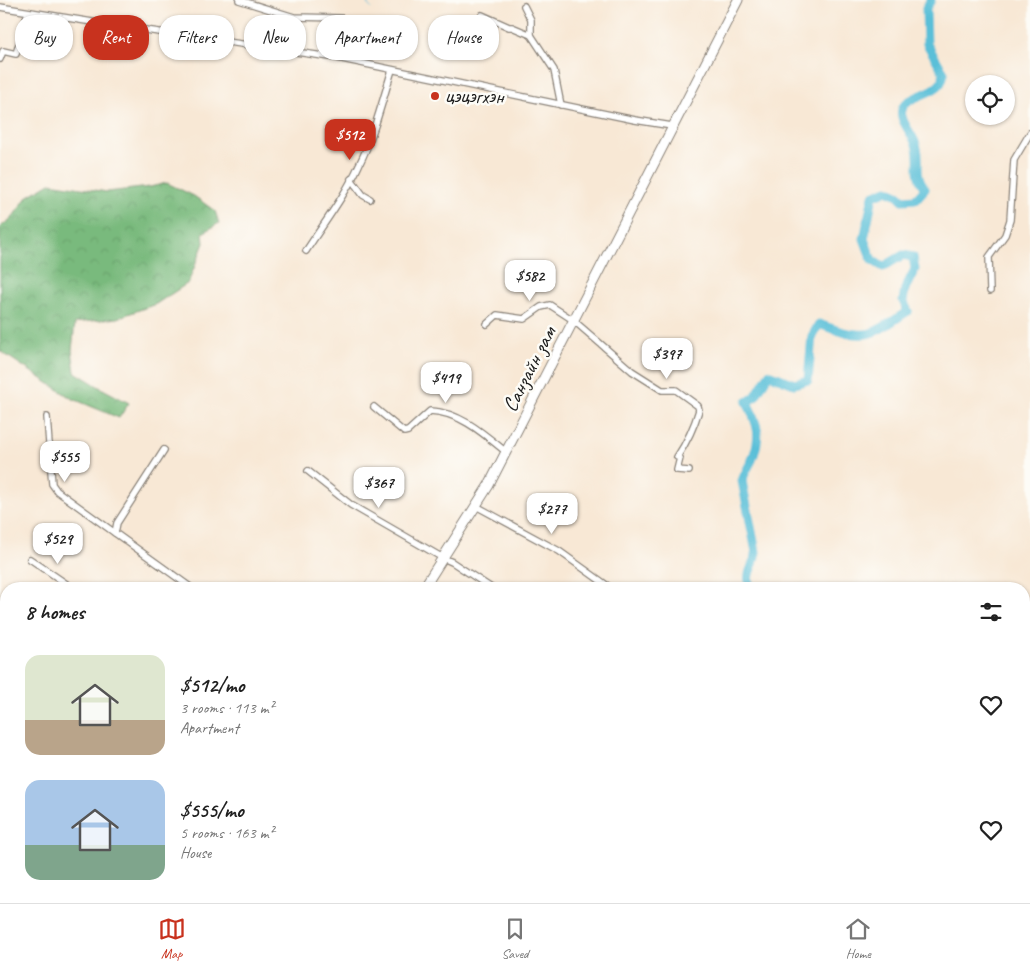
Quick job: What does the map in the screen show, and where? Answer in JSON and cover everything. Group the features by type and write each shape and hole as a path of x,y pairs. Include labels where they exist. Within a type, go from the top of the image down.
{"main road":[{"name":"Санзайн зам","path":"428,582 489,485 738,0"}],"street":[{"path":"239,0 294,17 316,17"},
{"path":"524,6 531,20 531,35 554,70 561,105"},
{"path":"0,7 316,55"},
{"path":"0,59 3,51 16,54 28,12"},
{"path":"499,24 531,35"},
{"path":"346,60 672,126"},
{"path":"306,251 359,166 375,125 392,70"},
{"path":"990,291 990,257 1005,235 1010,220 1014,160 1030,133"},
{"path":"351,179 363,195 370,199"},
{"path":"487,324 497,315 524,319 541,307 550,305 573,320 632,371 662,390 676,390 698,406 699,410 696,421 677,457 680,458 677,470 689,471"},
{"path":"374,407 404,432 408,431 430,411 450,416 469,424 506,452"},
{"path":"47,417 52,484 57,490 183,582"},
{"path":"115,533 117,523 164,450"},
{"path":"308,471 351,505 452,562 482,582"},
{"path":"476,506 559,551 602,582"},
{"path":"30,559 64,582"}],"green space":[{"path":"50,183 107,192 167,183 194,196 215,211 219,223 203,233 204,243 188,283 156,304 117,318 75,323 72,350 75,372 129,403 119,418 71,398 0,351 0,227 12,218 27,197"}],"waterway":[{"path":"371,8 367,4 372,0"},
{"path":"749,582 749,573 756,552 742,481 752,460 758,437 754,417 747,402 755,397 769,374 794,384 808,380 812,336 819,324 848,333 866,334 882,328 908,311 903,301 905,289 915,269 913,257 903,255 883,267 872,260 864,239 873,196 887,190 898,195 903,200 916,199 925,189 918,173 916,144 903,121 902,110 909,101 935,88 941,83 943,78 944,73 927,44 926,8 931,0"}],"place":[{"name":"цэцэгхэн","path":"435,96"}]}
